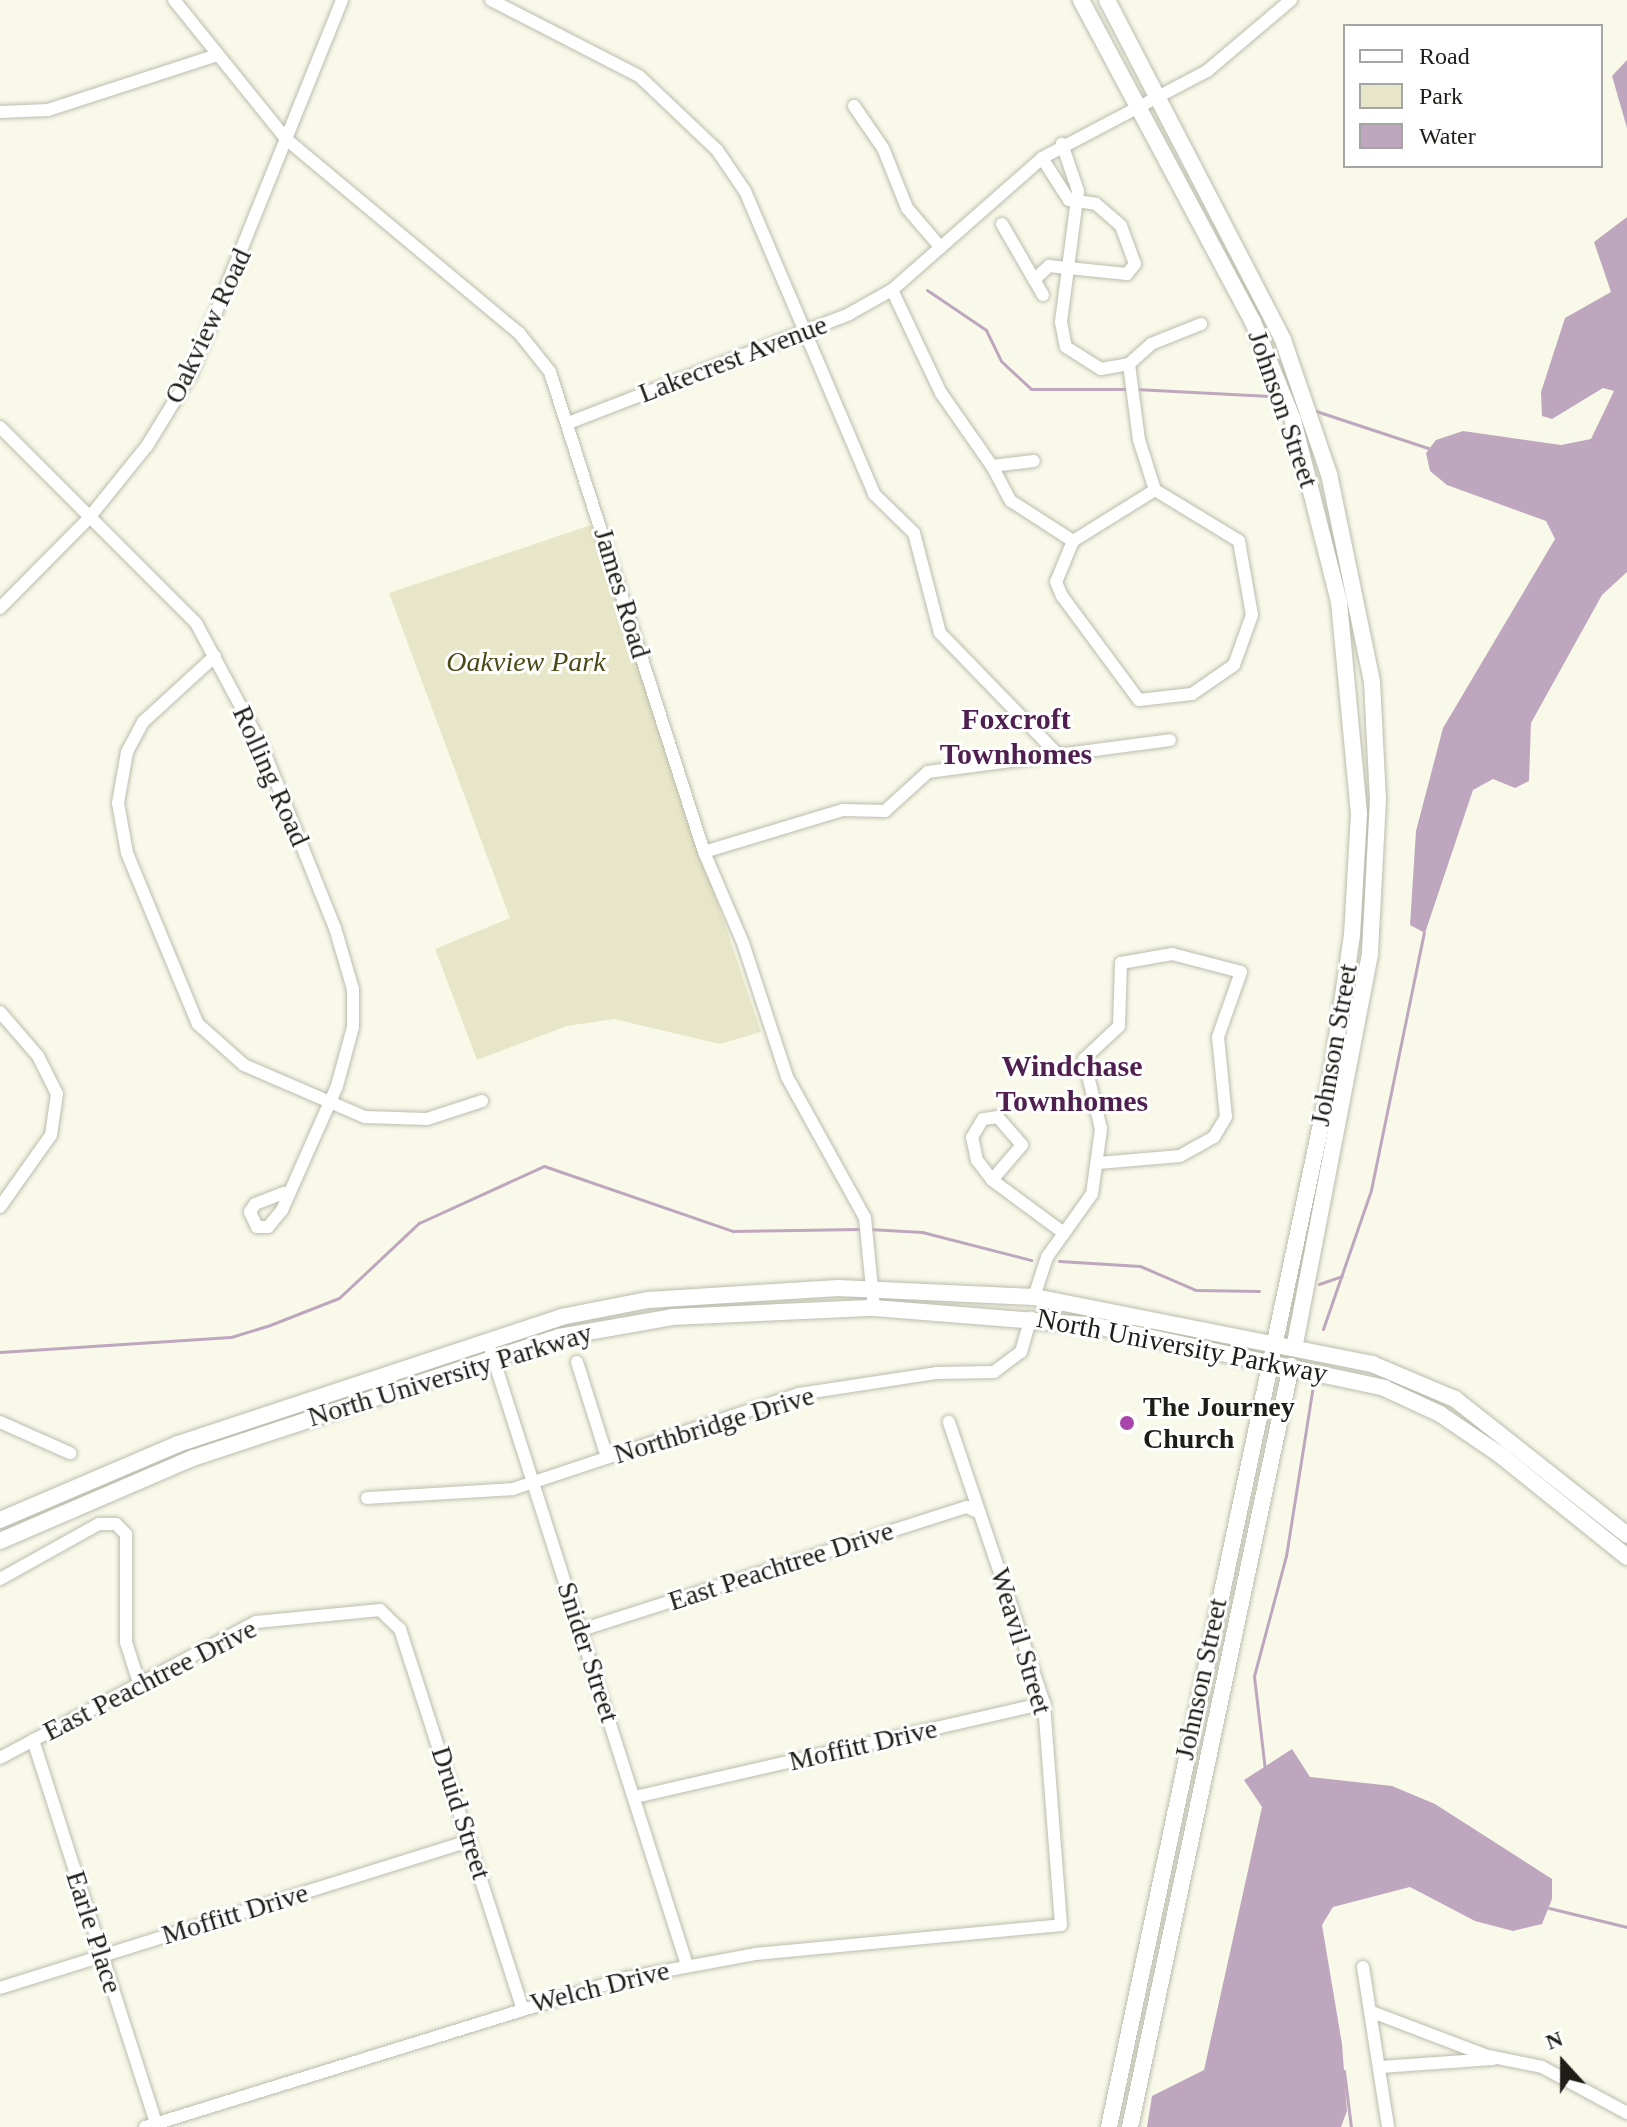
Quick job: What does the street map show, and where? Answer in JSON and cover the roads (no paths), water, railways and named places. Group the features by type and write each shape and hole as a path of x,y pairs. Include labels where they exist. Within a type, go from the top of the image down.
{"main road":[{"name":"Johnson Street","path":"1081,0 1142,103 1253,322 1293,420 1350,670 1359,814 1352,935 1331,1077 1266,1362 1109,2127"},
{"name":"Johnson Street","path":"1107,0 1159,94 1269,310 1311,413 1349,552 1372,682 1378,799 1370,954 1295,1344"},
{"name":"North University Parkway","path":"0,1520 178,1444 488,1339 648,1300 873,1289 1034,1297 1295,1344 1372,1364 1455,1399 1627,1535"},
{"name":"North University Parkway","path":"0,1541 179,1463 493,1356 618,1324 874,1308 1031,1317 1291,1366 1384,1388 1440,1414 1627,1557"},
{"name":"Johnson Street","path":"1130,2127 1291,1366"}],"street":[{"name":"James Road","path":"174,0 286,139 519,333 550,372 571,422 704,852 794,1093 862,1210 874,1308"},
{"name":"Oakview Road","path":"0,608 88,519 147,446 191,374 342,0"},
{"path":"491,0 598,50 696,125 745,191 874,494 914,533 940,633 1060,757"},
{"name":"Lakecrest Avenue","path":"571,422 805,331 892,290 1042,158 1248,42 1291,0"},
{"path":"0,112 48,110 217,55"},
{"path":"854,106 883,148 907,208 941,248"},
{"path":"1062,144 1075,205 1061,322 1066,347 1101,369 1129,364 1151,344 1201,324"},
{"path":"1034,280 1049,266 1127,274 1135,264 1109,213 1075,205 1042,158"},
{"path":"1002,224 1043,295"},
{"path":"892,290 941,393 992,466 1011,501 1073,541"},
{"path":"1129,364 1155,490 1239,541 1252,615 1234,665 1217,683 1177,699 1139,700 1062,596 1056,582 1073,541 1155,490"},
{"name":"Rolling Road","path":"0,427 88,519 168,589 215,656 273,771 345,957 353,1027 329,1100 284,1193"},
{"path":"992,466 1034,461"},
{"path":"215,656 159,702 127,752 118,803 127,853 198,1024 244,1065 329,1100 397,1122 482,1101"},
{"path":"704,852 843,810 885,811 928,772 1060,757 1170,740"},
{"path":"1034,1297 1064,1233 1092,1194 1101,1129 1084,1059 1119,1026 1121,963 1172,954 1241,972 1218,1037 1226,1117 1214,1137 1180,1156 1098,1163"},
{"path":"0,1012 38,1056 57,1094 51,1135 0,1207"},
{"path":"992,1180 1022,1145 998,1117 983,1119 972,1137 992,1180 1064,1233"},
{"name":"Northbridge Drive","path":"367,1498 534,1484 799,1394 937,1373 994,1372 1021,1352 1031,1317"},
{"name":"Snider Street","path":"488,1339 687,1965"},
{"name":"Johnson Street","path":"1291,1366 1295,1344"},
{"path":"577,1362 607,1457"},
{"path":"0,1422 70,1453"},
{"name":"Weavil Street","path":"949,1422 1044,1703 1064,1915"},
{"name":"East Peachtree Drive","path":"581,1630 967,1507 980,1513"},
{"path":"0,1579 99,1524 116,1524 126,1534 126,1642 139,1683"},
{"name":"East Peachtree Drive","path":"0,1758 256,1622 380,1610 396,1622"},
{"name":"Druid Street","path":"396,1622 522,2006"},
{"name":"Moffitt Drive","path":"635,1797 1044,1703"},
{"name":"Earle Place","path":"33,1740 151,2125"},
{"name":"Moffitt Drive","path":"0,1988 470,1841"},
{"name":"Welch Drive","path":"151,2125 522,2006 687,1965 1054,1928 1064,1915"},
{"path":"1363,1967 1388,2127"},
{"path":"1372,2012 1502,2059 1542,2067 1627,2113"},
{"path":"1381,2067 1502,2059"}],"water":[{"path":"1627,60 1627,128 1612,76"},
{"path":"1627,217 1627,572 1602,595 1531,723 1529,781 1515,788 1493,779 1473,790 1425,933 1410,925 1416,831 1443,728 1555,539 1546,521 1447,485 1430,471 1426,453 1436,440 1463,431 1561,445 1591,439 1614,391 1603,388 1552,419 1542,416 1541,392 1565,318 1611,292 1594,242"},
{"path":"1292,1749 1310,1777 1392,1786 1435,1804 1552,1879 1552,1899 1542,1924 1513,1931 1475,1921 1410,1887 1333,1907 1322,1925 1342,2044 1347,2111 1341,2127 1147,2127 1152,2096 1204,2070 1262,1807 1244,1780"}],"waterway":[{"path":"927,290 986,330 1001,361 1031,389 1128,389"},
{"path":"1135,389 1270,396"},
{"path":"1316,411 1431,449"},
{"path":"1323,1329 1371,1190 1424,932"},
{"path":"0,1352 231,1337 270,1325 339,1298 419,1223 544,1166 733,1231 861,1229"},
{"path":"869,1229 922,1232 1031,1260"},
{"path":"1059,1261 1140,1266 1196,1290 1259,1291"},
{"path":"1319,1284 1342,1276"},
{"path":"1265,1770 1254,1676 1286,1556 1313,1385"},
{"path":"1549,1908 1627,1927"},
{"path":"1344,2071 1351,2127"}],"place":[{"name":"The Journey Church","path":"1127,1423"}],"district":[{"name":"Foxcroft Townhomes","path":"1016,736"},
{"name":"Windchase Townhomes","path":"1072,1083"}],"park label":[{"name":"Oakview Park","path":"526,662"}]}
